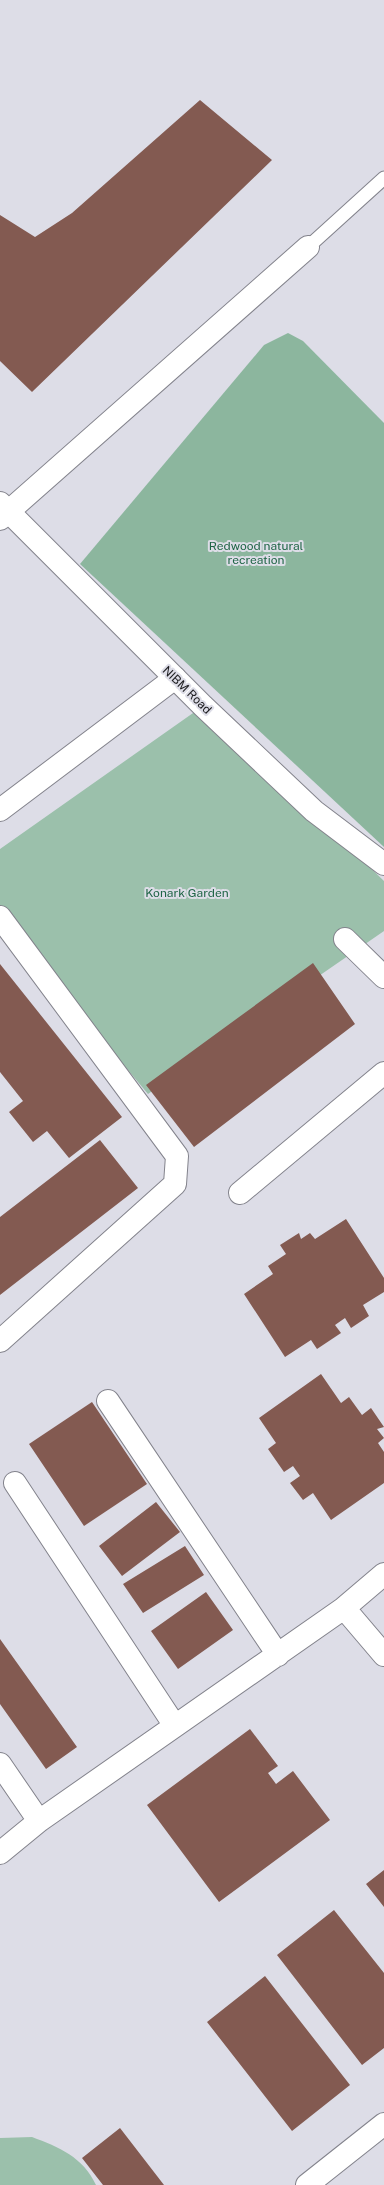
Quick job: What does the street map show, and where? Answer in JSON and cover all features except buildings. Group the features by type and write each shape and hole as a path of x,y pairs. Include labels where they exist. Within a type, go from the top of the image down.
{"street":[{"path":"3,511 308,246"},
{"name":"NIBM Road","path":"3,511 174,678 314,811 384,864"},
{"path":"0,810 174,678"},
{"path":"0,917 177,1156 176,1184 0,1341"},
{"path":"345,939 384,977"},
{"path":"240,1194 384,1072"},
{"path":"108,1401 278,1655"},
{"path":"14,1483 175,1726"},
{"path":"0,1853 39,1821 344,1608 384,1574"},
{"path":"344,1608 384,1655"},
{"path":"0,1764 39,1821"},
{"path":"308,2185 384,2124"}],"lane":[{"path":"308,246 384,178"}],"green space":[{"name":"Redwood natural recreation","path":"288,333 303,341 384,423 384,847 80,564 264,345"},
{"name":"Konark Garden","path":"203,706 384,881 384,931 148,1094 0,917 0,849"},
{"path":"32,2137 61,2149 77,2160 91,2175 96,2185 0,2185 0,2138"}]}
